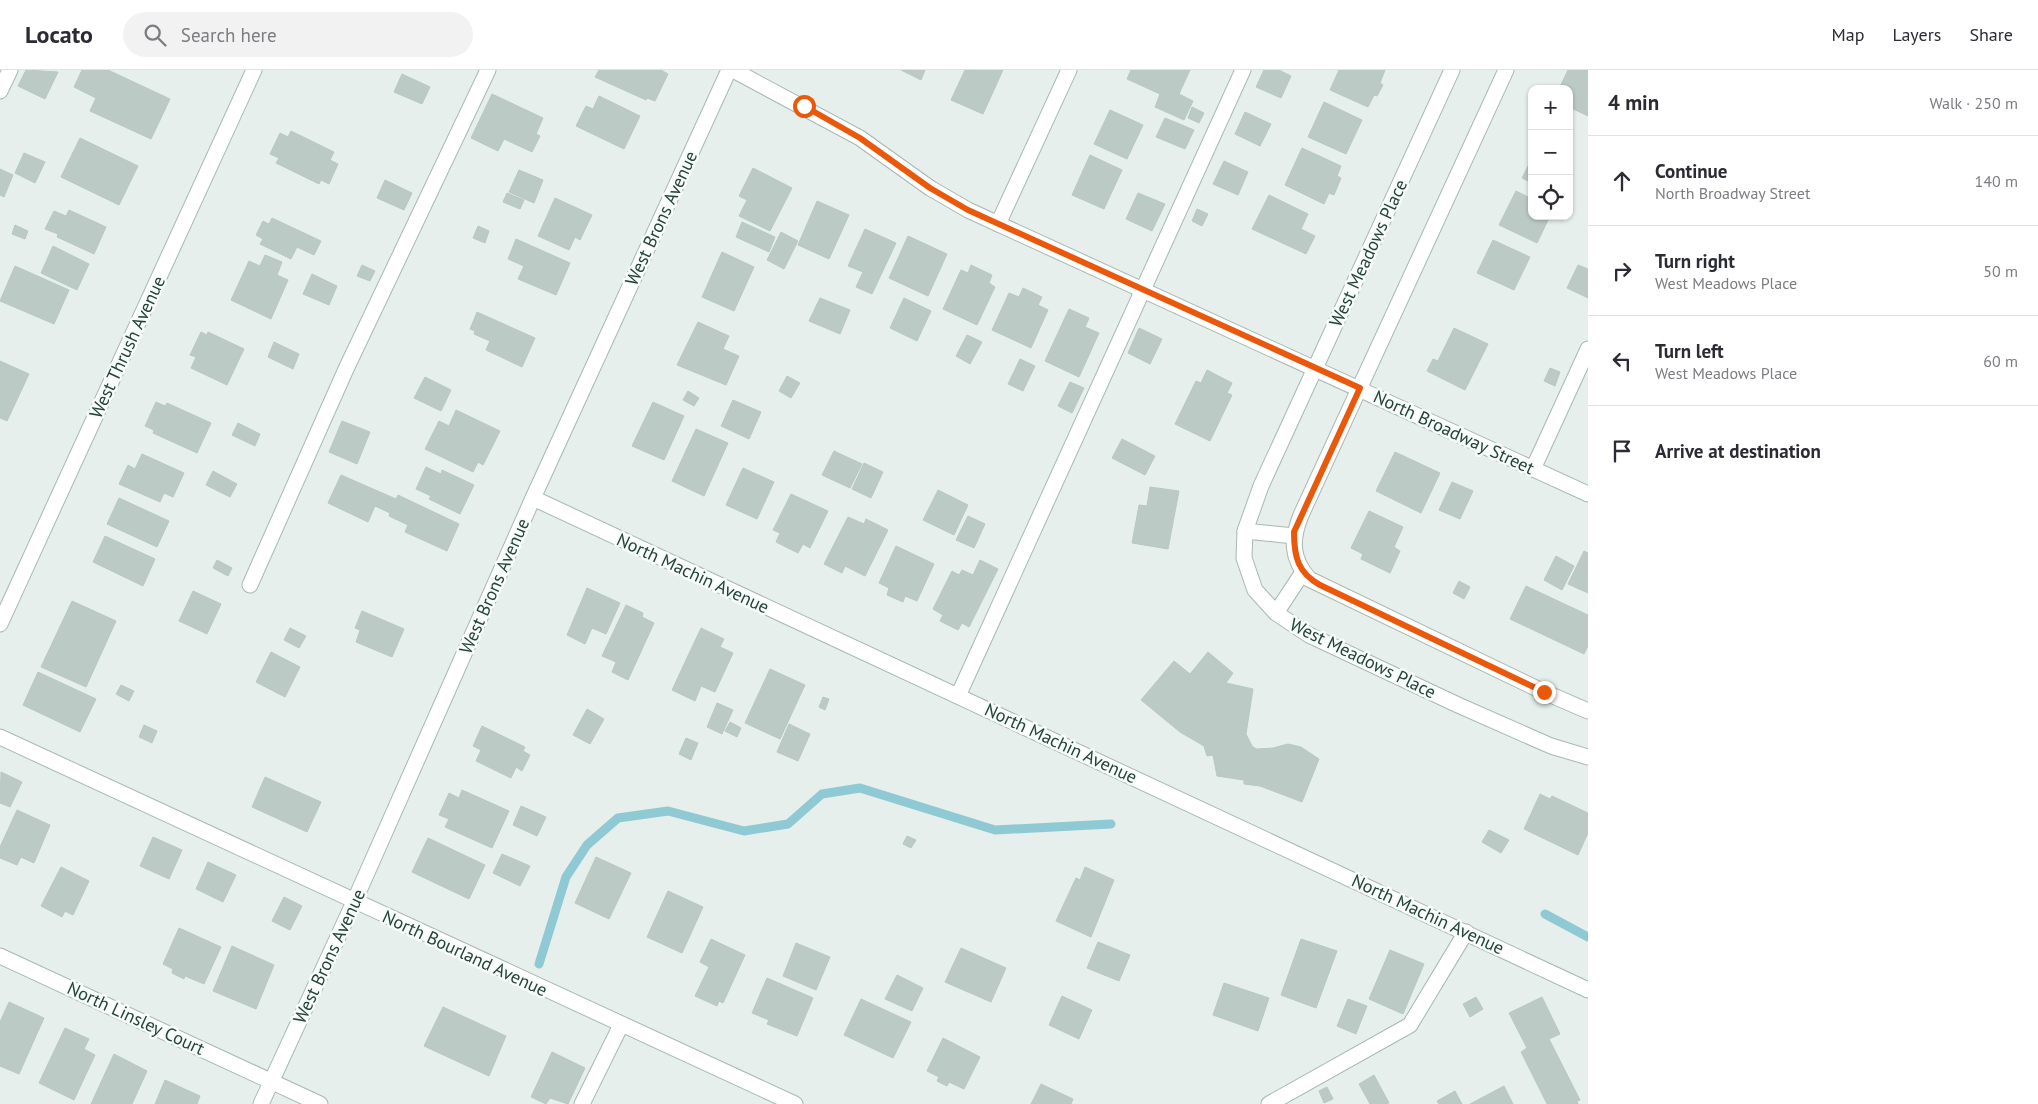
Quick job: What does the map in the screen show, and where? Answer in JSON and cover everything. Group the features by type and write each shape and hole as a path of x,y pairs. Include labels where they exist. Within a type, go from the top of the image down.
{"street":[{"path":"0,91 10,70"},
{"name":"West Thrush Avenue","path":"0,624 254,70"},
{"path":"250,585 346,369 488,70"},
{"name":"West Brons Avenue","path":"261,1104 354,902 533,498 729,70"},
{"name":"North Broadway Street","path":"733,70 860,138 930,188 998,224 1314,370 1360,388 1588,494"},
{"path":"998,224 1069,70"},
{"path":"958,696 1243,70"},
{"name":"West Meadows Place","path":"1452,70 1261,486 1245,532 1243,545 1248,572 1255,590 1276,613 1309,635 1551,746 1588,757"},
{"path":"1506,70 1301,515 1294,536 1296,560 1309,579 1320,585 1544,692 1588,711"},
{"path":"1533,468 1588,349"},
{"name":"North Machin Avenue","path":"533,498 1588,990"},
{"path":"1245,532 1294,536"},
{"path":"1276,613 1303,572"},
{"name":"North Bourland Avenue","path":"0,737 794,1104"},
{"path":"1269,1104 1410,1025 1466,932"},
{"name":"North Linsley Court","path":"0,956 320,1104"},
{"path":"582,1104 621,1025"}],"building":[{"path":"26,70 58,72 45,99 18,86"},
{"path":"82,70 108,70 170,99 151,139 90,111 96,98 74,87"},
{"path":"599,70 661,70 668,74 655,101 647,98 646,100 595,77"},
{"path":"901,70 925,70 921,80"},
{"path":"965,70 1003,70 983,114 951,100"},
{"path":"1131,70 1190,70 1179,94 1193,101 1184,120 1155,107 1160,94 1127,79"},
{"path":"1264,70 1279,70 1291,76 1281,98 1256,87"},
{"path":"1339,70 1385,70 1380,83 1383,85 1377,96 1374,95 1368,107 1330,90"},
{"path":"1568,70 1588,70 1588,116 1573,109 1573,85 1561,85"},
{"path":"402,74 430,87 422,104 394,92"},
{"path":"492,94 543,118 536,134 540,136 532,152 504,139 498,151 471,138"},
{"path":"599,96 640,116 624,149 576,126 586,106 593,109"},
{"path":"1324,102 1362,120 1346,154 1308,137"},
{"path":"1192,107 1204,113 1199,123 1188,118"},
{"path":"1110,110 1143,125 1127,159 1094,144"},
{"path":"1245,112 1271,124 1260,146 1235,134"},
{"path":"1165,118 1194,130 1185,149 1156,137"},
{"path":"291,131 334,152 330,160 338,164 329,184 321,180 319,184 276,163 279,158 270,154 280,133 288,137"},
{"path":"80,138 138,166 119,205 61,177"},
{"path":"1302,148 1341,166 1337,176 1341,178 1334,195 1329,193 1324,204 1285,185"},
{"path":"24,153 45,162 35,183 15,173"},
{"path":"1090,155 1122,170 1104,209 1072,195"},
{"path":"1224,161 1248,172 1238,195 1213,184"},
{"path":"1528,166 1528,181 1522,178"},
{"path":"753,168 792,188 770,231 739,216 747,200 739,196"},
{"path":"0,169 13,175 4,197 0,195"},
{"path":"519,170 543,180 534,203 509,192"},
{"path":"385,180 412,193 404,210 377,198"},
{"path":"1516,191 1528,197 1528,220 1548,220 1537,243 1499,225"},
{"path":"507,193 524,200 520,209 503,202"},
{"path":"1138,193 1165,204 1152,231 1126,219"},
{"path":"1269,195 1308,214 1301,229 1315,236 1306,254 1252,229"},
{"path":"555,198 592,215 580,240 575,237 569,250 538,236"},
{"path":"817,201 849,215 829,259 798,245"},
{"path":"1197,209 1208,214 1202,226 1192,221"},
{"path":"69,210 106,227 94,254 57,237 58,234 45,229 54,211 66,216"},
{"path":"272,218 321,241 314,255 297,247 291,259 260,244 263,239 256,235 263,221 269,224"},
{"path":"742,222 775,237 769,252 736,237"},
{"path":"15,225 28,231 25,239 12,234"},
{"path":"478,226 489,231 485,243 473,238"},
{"path":"865,229 896,243 872,294 856,287 863,272 848,266"},
{"path":"781,232 798,241 784,269 767,260"},
{"path":"908,236 947,254 928,296 889,278"},
{"path":"516,239 570,263 556,295 518,279 524,266 508,259"},
{"path":"1493,240 1530,257 1514,290 1477,273"},
{"path":"53,246 89,264 77,290 41,273"},
{"path":"722,252 754,267 734,311 702,297"},
{"path":"265,255 282,262 277,275 288,280 271,319 231,300 249,261 260,266"},
{"path":"362,265 375,271 370,281 357,276"},
{"path":"971,265 992,275 989,283 995,287 977,325 943,309 961,270 968,273"},
{"path":"1578,265 1588,269 1588,298 1567,288"},
{"path":"15,266 69,290 54,324 0,301"},
{"path":"312,274 337,286 329,305 303,294"},
{"path":"1023,288 1042,297 1038,305 1048,310 1031,348 992,330 1009,293 1019,297"},
{"path":"820,298 850,310 840,334 809,321"},
{"path":"904,298 931,311 917,341 890,328"},
{"path":"1069,309 1089,318 1085,327 1099,333 1079,377 1045,361"},
{"path":"477,312 535,338 522,367 486,350 490,341 474,334 475,331 470,329"},
{"path":"698,322 729,336 723,349 739,356 726,385 677,365"},
{"path":"1139,328 1162,339 1150,364 1128,353"},
{"path":"1454,328 1488,344 1465,390 1427,371 1433,359 1438,361"},
{"path":"201,332 207,335 208,332 244,349 227,385 191,368 196,357 190,355"},
{"path":"967,335 982,342 970,364 956,356"},
{"path":"274,342 299,354 293,369 268,357"},
{"path":"1020,359 1035,366 1023,391 1008,384"},
{"path":"0,361 29,374 7,421 0,418"},
{"path":"1550,368 1560,372 1555,386 1544,381"},
{"path":"1207,370 1232,383 1227,393 1232,395 1210,441 1175,424 1196,381 1201,383"},
{"path":"787,376 800,383 791,398 779,391"},
{"path":"425,377 451,390 441,411 414,398"},
{"path":"1070,382 1084,388 1072,413 1058,406"},
{"path":"688,391 699,398 694,406 683,400"},
{"path":"733,400 761,412 749,439 721,426"},
{"path":"156,402 165,406 167,403 211,423 197,453 153,433 154,430 145,426"},
{"path":"653,402 684,416 664,460 632,446"},
{"path":"456,410 500,431 483,465 478,462 473,472 425,449 439,421 449,426"},
{"path":"342,421 370,432 357,464 329,452"},
{"path":"238,423 260,434 255,446 232,435"},
{"path":"696,429 728,443 704,496 672,481"},
{"path":"1122,439 1155,456 1145,475 1112,458"},
{"path":"834,451 862,464 850,488 822,475"},
{"path":"1395,452 1440,473 1421,513 1376,491"},
{"path":"142,454 184,473 173,497 164,493 160,502 119,484 128,465 135,469"},
{"path":"864,463 883,472 871,498 852,489"},
{"path":"426,467 441,474 442,470 474,485 460,514 429,499 431,496 416,489"},
{"path":"743,468 774,482 757,519 726,505"},
{"path":"213,471 237,484 230,497 206,485"},
{"path":"341,475 396,499 398,495 459,524 447,551 405,532 408,525 389,516 390,513 375,506 368,522 328,503"},
{"path":"1452,482 1473,491 1460,519 1439,510"},
{"path":"1150,487 1179,491 1168,549 1132,543 1139,505 1147,506"},
{"path":"938,490 968,505 954,535 923,520"},
{"path":"791,494 828,511 810,548 803,544 798,553 776,542 780,533 773,530"},
{"path":"119,498 169,521 157,547 107,524"},
{"path":"1369,511 1403,527 1394,547 1400,551 1390,573 1361,559 1363,554 1351,548"},
{"path":"968,516 985,524 974,548 956,540"},
{"path":"848,517 864,524 866,519 888,530 865,576 845,566 842,573 824,564"},
{"path":"105,536 155,559 143,586 93,562"},
{"path":"896,546 934,564 917,601 905,596 903,602 887,595 889,588 879,583"},
{"path":"1584,551 1588,553 1588,593 1568,584"},
{"path":"1556,556 1574,566 1562,590 1544,580"},
{"path":"217,560 232,568 228,576 213,568"},
{"path":"980,560 998,569 969,627 962,623 958,630 940,621 943,615 933,609 952,571 959,575 962,570 973,575"},
{"path":"1459,581 1470,587 1464,599 1453,593"},
{"path":"1526,586 1588,615 1588,646 1584,654 1510,619"},
{"path":"587,588 620,603 606,634 592,628 585,644 567,635"},
{"path":"193,591 221,604 207,634 179,621"},
{"path":"72,601 116,621 86,687 41,667"},
{"path":"626,605 643,613 642,617 654,623 628,680 612,672 616,662 602,656"},
{"path":"362,611 404,629 392,657 356,642 360,630 355,628"},
{"path":"290,628 306,636 299,648 284,640"},
{"path":"701,628 724,639 720,647 733,653 715,692 701,686 695,701 672,690"},
{"path":"271,652 300,667 285,697 256,682"},
{"path":"1208,652 1233,673 1226,683 1253,689 1246,734 1252,746 1256,749 1273,748 1288,744 1301,747 1319,759 1302,802 1260,786 1244,784 1244,780 1217,776 1213,755 1207,756 1204,746 1180,732 1141,700 1174,661 1190,674"},
{"path":"770,669 805,685 780,739 745,723"},
{"path":"38,672 96,699 80,732 23,705"},
{"path":"121,685 134,691 129,701 116,694"},
{"path":"823,697 829,699 825,710 819,707"},
{"path":"717,703 733,710 722,734 707,727"},
{"path":"587,709 604,719 590,744 573,735"},
{"path":"730,722 741,728 737,737 725,731"},
{"path":"789,724 810,734 798,761 777,752"},
{"path":"144,725 157,731 152,743 139,737"},
{"path":"482,726 525,747 523,751 530,755 522,771 516,767 511,778 476,761 481,750 473,746"},
{"path":"686,738 698,743 691,760 679,754"},
{"path":"1,772 22,782 10,807 0,803"},
{"path":"265,777 321,802 307,832 252,807"},
{"path":"462,790 509,811 492,848 445,827 449,819 439,815 449,793 459,798"},
{"path":"1540,794 1550,799 1552,796 1588,813 1588,833 1578,855 1524,829"},
{"path":"521,806 546,817 537,836 513,825"},
{"path":"17,810 50,825 34,863 21,857 17,865 0,858 0,847"},
{"path":"1489,830 1509,840 1501,853 1482,842"},
{"path":"907,836 916,840 911,848 903,844"},
{"path":"153,837 182,850 169,879 140,866"},
{"path":"428,838 485,865 469,899 412,872"},
{"path":"502,854 530,866 520,886 493,873"},
{"path":"596,857 631,873 609,919 575,903"},
{"path":"208,862 236,875 223,902 196,889"},
{"path":"61,867 89,881 73,915 65,911 62,917 41,906"},
{"path":"1085,867 1114,880 1091,937 1056,921 1076,878 1080,880"},
{"path":"668,891 703,907 682,953 647,937"},
{"path":"284,897 302,906 290,930 272,921"},
{"path":"179,928 221,947 204,984 185,976 184,979 172,973 173,969 163,964"},
{"path":"711,939 745,955 723,1003 719,1001 717,1006 695,996 709,967 700,962"},
{"path":"1301,939 1337,951 1316,1008 1281,995"},
{"path":"1098,942 1130,955 1119,981 1087,968"},
{"path":"796,943 830,957 816,990 783,976"},
{"path":"232,946 274,965 256,1009 213,991"},
{"path":"961,948 1006,968 991,1002 945,982"},
{"path":"1390,950 1424,964 1403,1014 1369,999"},
{"path":"897,975 923,988 912,1011 885,999"},
{"path":"767,978 813,998 797,1036 767,1024 769,1020 752,1013"},
{"path":"1224,983 1269,998 1258,1031 1213,1015"},
{"path":"1062,996 1092,1010 1079,1039 1049,1025"},
{"path":"1476,997 1483,1009 1470,1017 1463,1004"},
{"path":"1542,997 1560,1034 1549,1039 1580,1100 1577,1101 1578,1104 1547,1104 1521,1052 1527,1048 1509,1013"},
{"path":"861,999 911,1022 893,1058 844,1035"},
{"path":"1348,999 1367,1006 1356,1034 1337,1026"},
{"path":"9,1002 44,1018 19,1074 0,1066 0,1022"},
{"path":"443,1007 506,1036 489,1076 424,1046"},
{"path":"65,1028 89,1039 84,1049 95,1055 74,1100 39,1083"},
{"path":"943,1038 980,1057 964,1089 949,1082 947,1086 937,1081 939,1077 927,1071"},
{"path":"552,1052 585,1068 568,1104 550,1098 546,1104 531,1097"},
{"path":"114,1054 147,1071 132,1104 91,1104"},
{"path":"1374,1075 1389,1103 1370,1104 1359,1084"},
{"path":"165,1080 200,1096 197,1104 155,1104"},
{"path":"1041,1084 1073,1099 1071,1104 1031,1104"},
{"path":"1504,1086 1513,1104 1470,1104"},
{"path":"1327,1087 1333,1099 1324,1103 1319,1091"},
{"path":"1455,1091 1462,1104 1439,1104 1437,1101"}],"waterway":[{"path":"539,964 566,877 587,845 618,818 668,811 744,831 788,824 822,794 860,788 995,830 1111,824"},
{"path":"1545,914 1588,937"}],"route":[{"path":"804,106 860,138 930,188 968,210 1314,370 1360,388 1294,532 1293,547 1296,560 1302,570 1309,579 1320,585 1544,692"}]}
